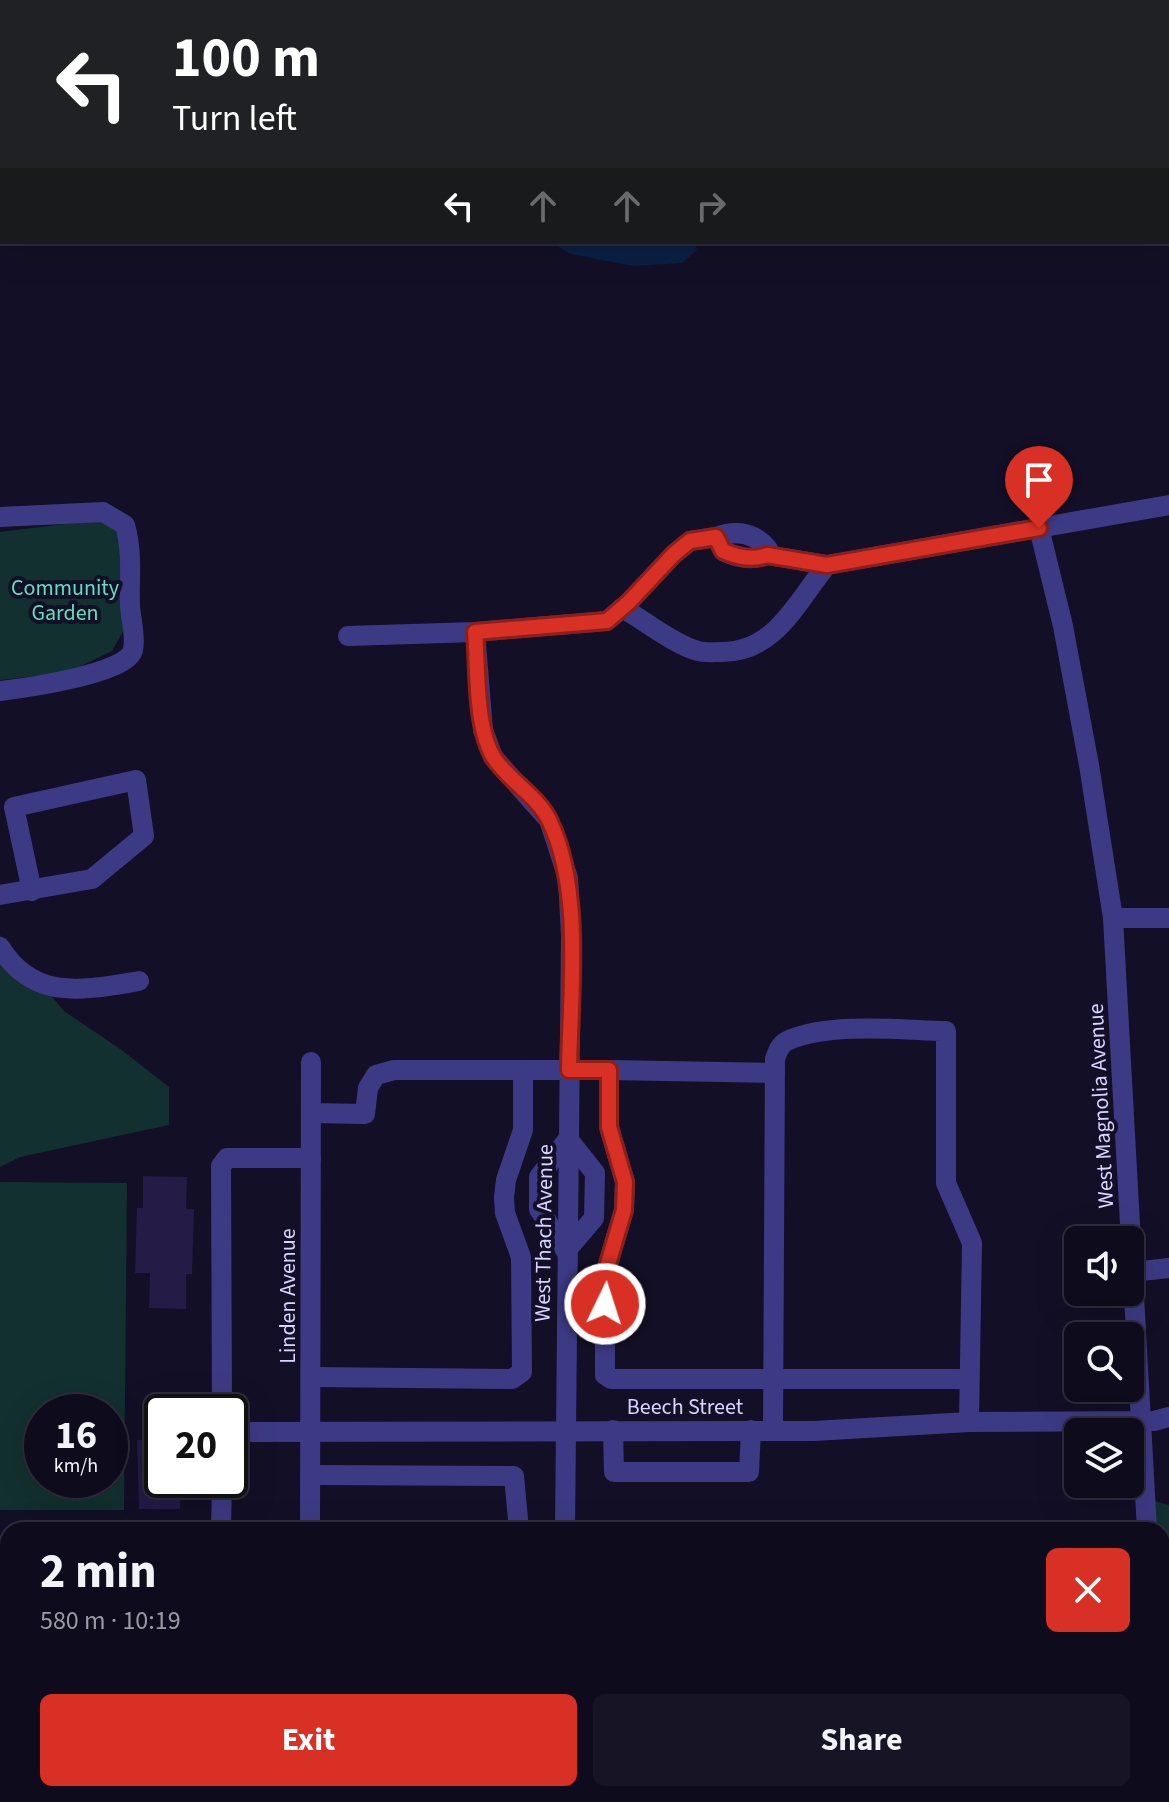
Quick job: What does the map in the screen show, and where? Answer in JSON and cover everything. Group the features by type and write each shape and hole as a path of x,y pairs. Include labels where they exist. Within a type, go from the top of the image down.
{"street":[{"path":"348,636 475,632 607,621 690,541 716,537 723,551 735,556 758,559 767,555 827,565 1169,505"},
{"path":"0,517 103,512 125,525 131,545 133,636 133,650 128,660 111,669 0,691"},
{"name":"West Magnolia Avenue","path":"1039,528 1066,642 1113,918 1130,1226"},
{"path":"622,608 699,652 730,652 750,648 770,637 790,617 827,565"},
{"name":"West Thach Avenue","path":"475,632 483,730 493,757 549,820 568,878 571,936 565,1522"},
{"path":"0,895 32,891 92,879 144,836 136,780 7,810 32,891"},
{"path":"1113,918 1169,918"},
{"path":"0,947 16,970 45,985 86,989 139,981"},
{"path":"773,1430 775,1073 779,1048 788,1040 836,1029 946,1031 946,1183 972,1243 969,1422"},
{"name":"Linden Avenue","path":"310,1522 311,1062"},
{"path":"311,1113 365,1114 368,1088 376,1075 394,1070 775,1073"},
{"path":"311,1377 512,1379 522,1372 521,1257 505,1213 504,1197 506,1180 523,1130 523,1070"},
{"path":"609,1070 609,1127 625,1182 624,1210 605,1274 605,1375 611,1379 969,1379"},
{"path":"222,1394 221,1166 227,1158 311,1158"},
{"path":"1144,1271 1169,1268"},
{"name":"West Magnolia Avenue","path":"1135,1306 1140,1418"},
{"name":"Beech Street","path":"1144,1421 1169,1417"},
{"name":"Beech Street","path":"248,1432 814,1431 969,1422 1064,1421"},
{"path":"613,1430 614,1472 749,1472 751,1430"},
{"path":"310,1475 514,1476 518,1522"},
{"name":"West Magnolia Avenue","path":"1144,1483 1146,1522"},
{"path":"221,1522 222,1498"}],"green space":[{"name":"Community Garden","path":"95,520 113,525 124,542 130,619 112,651 69,672 0,680 0,532"},
{"path":"0,935 64,1011 169,1087 169,1125 20,1157 0,1167"},
{"path":"0,1182 127,1183 125,1394 24,1394 24,1498 124,1498 124,1510 0,1510"},
{"path":"1155,1501 1169,1505 1169,1522 1156,1522"}],"water":[{"path":"555,244 696,244 697,250 682,263 633,266 570,254"}],"building":[{"path":"143,1176 187,1177 186,1209 194,1209 192,1274 186,1274 186,1309 149,1308 150,1273 135,1273 137,1208 143,1208"},
{"path":"137,1440 144,1440 144,1498 180,1498 180,1509 139,1509"}],"route":[{"path":"605,1304 605,1274 624,1210 625,1182 609,1127 609,1070 569,1070 571,936 568,878 549,820 493,757 483,730 475,632 607,621 674,554 690,541 704,537 716,537 723,551 735,556 758,559 767,555 827,565 1039,528"}]}
